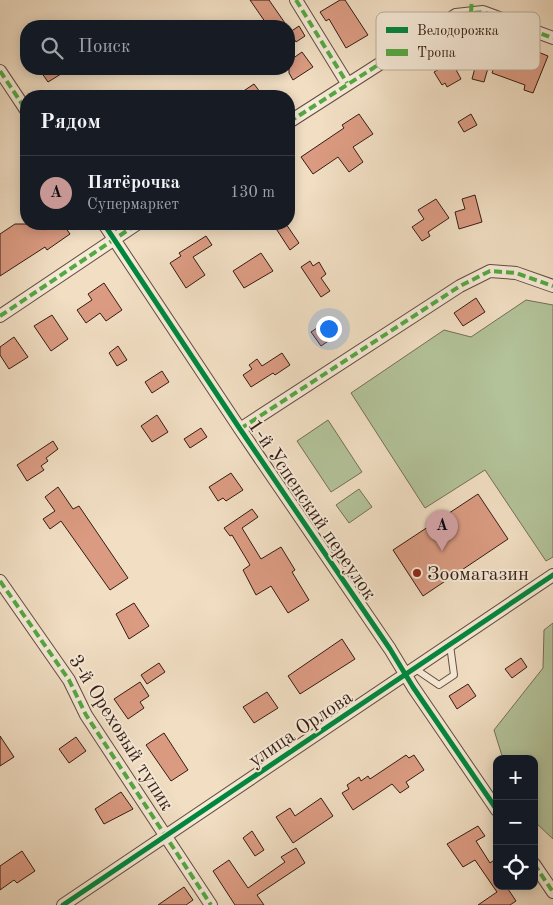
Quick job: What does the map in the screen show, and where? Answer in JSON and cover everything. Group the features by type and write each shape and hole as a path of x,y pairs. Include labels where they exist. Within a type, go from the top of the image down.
{"street":[{"path":"296,0 347,83"},
{"path":"471,6 483,12"},
{"path":"540,33 553,38"},
{"path":"295,118 376,65"},
{"path":"0,71 20,101"},
{"name":"1-й Успенский переулок","path":"108,230 240,429 410,671 493,804"},
{"path":"0,316 128,230"},
{"path":"240,429 460,286 490,271 516,273 553,286"},
{"name":"улица Орлова","path":"63,905 449,643 553,576"},
{"name":"3-й Ореховый тупик","path":"0,581 69,680 86,715 211,905"},
{"path":"538,870 551,888"}],"lane":[{"path":"410,671 439,685 454,675 449,643"}],"green space":[{"path":"526,300 553,305 553,557 546,561 485,470 425,508 351,393 444,330 471,337"},
{"path":"328,420 362,472 331,492 297,441"},
{"path":"359,489 372,507 349,523 336,505"},
{"path":"553,623 553,839 538,825 538,755 502,755 494,730 543,668 544,630"}],"building":[{"path":"250,0 269,0 283,20 264,20"},
{"path":"340,0 345,0 368,35 346,48 329,19 326,21 320,12"},
{"path":"299,26 305,36 296,42 295,40 295,29"},
{"path":"302,52 313,67 293,80 290,75 295,75 295,57"},
{"path":"540,53 548,56 533,93 524,90 525,85 492,73 493,70 540,70"},
{"path":"438,70 456,70 461,79 447,87 445,83 442,85 434,72"},
{"path":"474,70 487,70 484,82 472,79"},
{"path":"43,75 59,75 48,82"},
{"path":"254,84 258,90 245,90"},
{"path":"359,114 373,134 353,147 363,162 349,172 338,157 313,174 301,157 344,128 342,125"},
{"path":"471,114 477,125 464,132 458,122"},
{"path":"475,195 482,222 459,229 455,212 465,209 462,199"},
{"path":"436,199 449,218 428,232 430,236 422,241 412,227 424,219 418,210"},
{"path":"15,224 20,224 20,230 67,230 70,234 47,250 45,247 0,276 0,234"},
{"path":"277,230 290,230 299,243 290,250"},
{"path":"206,236 212,245 193,257 205,275 186,288 170,263 181,256 179,253"},
{"path":"261,253 273,271 244,288 233,271"},
{"path":"310,261 313,266 319,262 326,274 321,278 330,291 321,297 301,267"},
{"path":"104,283 122,310 106,321 100,313 86,323 77,310 92,300 88,294"},
{"path":"476,298 485,312 463,326 454,313"},
{"path":"52,315 68,339 51,351 34,326"},
{"path":"329,320 339,334 321,346 311,332"},
{"path":"14,337 28,357 9,369 0,355 0,347"},
{"path":"118,346 127,360 117,366 109,353"},
{"path":"282,353 290,365 251,387 243,375 252,369 249,365 257,359 262,366"},
{"path":"162,371 169,382 152,393 145,382"},
{"path":"157,415 168,432 152,442 141,426"},
{"path":"201,428 207,437 190,448 184,439"},
{"path":"53,441 58,449 46,458 48,461 41,466 44,470 27,481 17,465"},
{"path":"231,473 243,490 226,501 223,498 218,501 209,487"},
{"path":"58,487 73,509 79,506 128,578 110,590 61,521 50,529 43,519 55,511 45,497"},
{"path":"478,494 508,539 423,596 393,550"},
{"path":"252,509 258,517 242,528 261,559 281,547 295,570 292,572 309,600 288,613 271,586 256,595 243,570 250,565 232,535 230,536 224,528"},
{"path":"134,603 149,626 129,639 116,614"},
{"path":"342,639 355,659 300,694 288,676"},
{"path":"521,658 527,667 512,678 505,669"},
{"path":"159,663 165,672 147,684 141,675"},
{"path":"140,682 149,696 140,702 144,708 128,719 114,699"},
{"path":"468,684 476,696 457,709 449,696"},
{"path":"267,692 278,708 254,723 243,707"},
{"path":"164,733 188,770 171,781 146,745"},
{"path":"0,736 14,757 0,766"},
{"path":"76,737 86,751 69,763 59,749"},
{"path":"406,755 409,758 414,755 424,770 406,782 409,787 400,793 392,784 353,810 342,793 349,789 347,785 359,777 361,781 368,776 370,779"},
{"path":"121,792 133,809 104,824 95,809"},
{"path":"321,798 333,816 293,843 276,817 290,808 295,816"},
{"path":"478,826 485,836 476,841 490,863 493,861 493,886 475,860 463,867 447,844"},
{"path":"252,831 264,850 255,856 243,838"},
{"path":"296,848 305,863 257,895 264,905 235,905 213,871 229,860 248,888 285,862 281,857"},
{"path":"22,851 35,871 17,883 14,880 0,890 0,866"},
{"path":"184,887 193,900 186,905 158,905"},
{"path":"496,890 509,890 516,901 510,905 478,905 497,892"}],"marked path":[{"path":"296,0 347,83"},
{"path":"471,12 472,0"},
{"path":"540,33 553,38"},
{"path":"295,118 376,66"},
{"path":"0,71 20,101"},
{"path":"0,316 128,230"},
{"path":"240,429 460,286 490,271 516,273 553,286"},
{"path":"0,581 69,680 86,715 211,905"},
{"path":"538,870 553,892"}],"cycle path":[{"path":"108,230 493,804"},
{"path":"63,905 553,575"}],"place":[{"name":"Пятёрочка","path":"442,551"},
{"name":"Зоомагазин","path":"417,573"}]}
